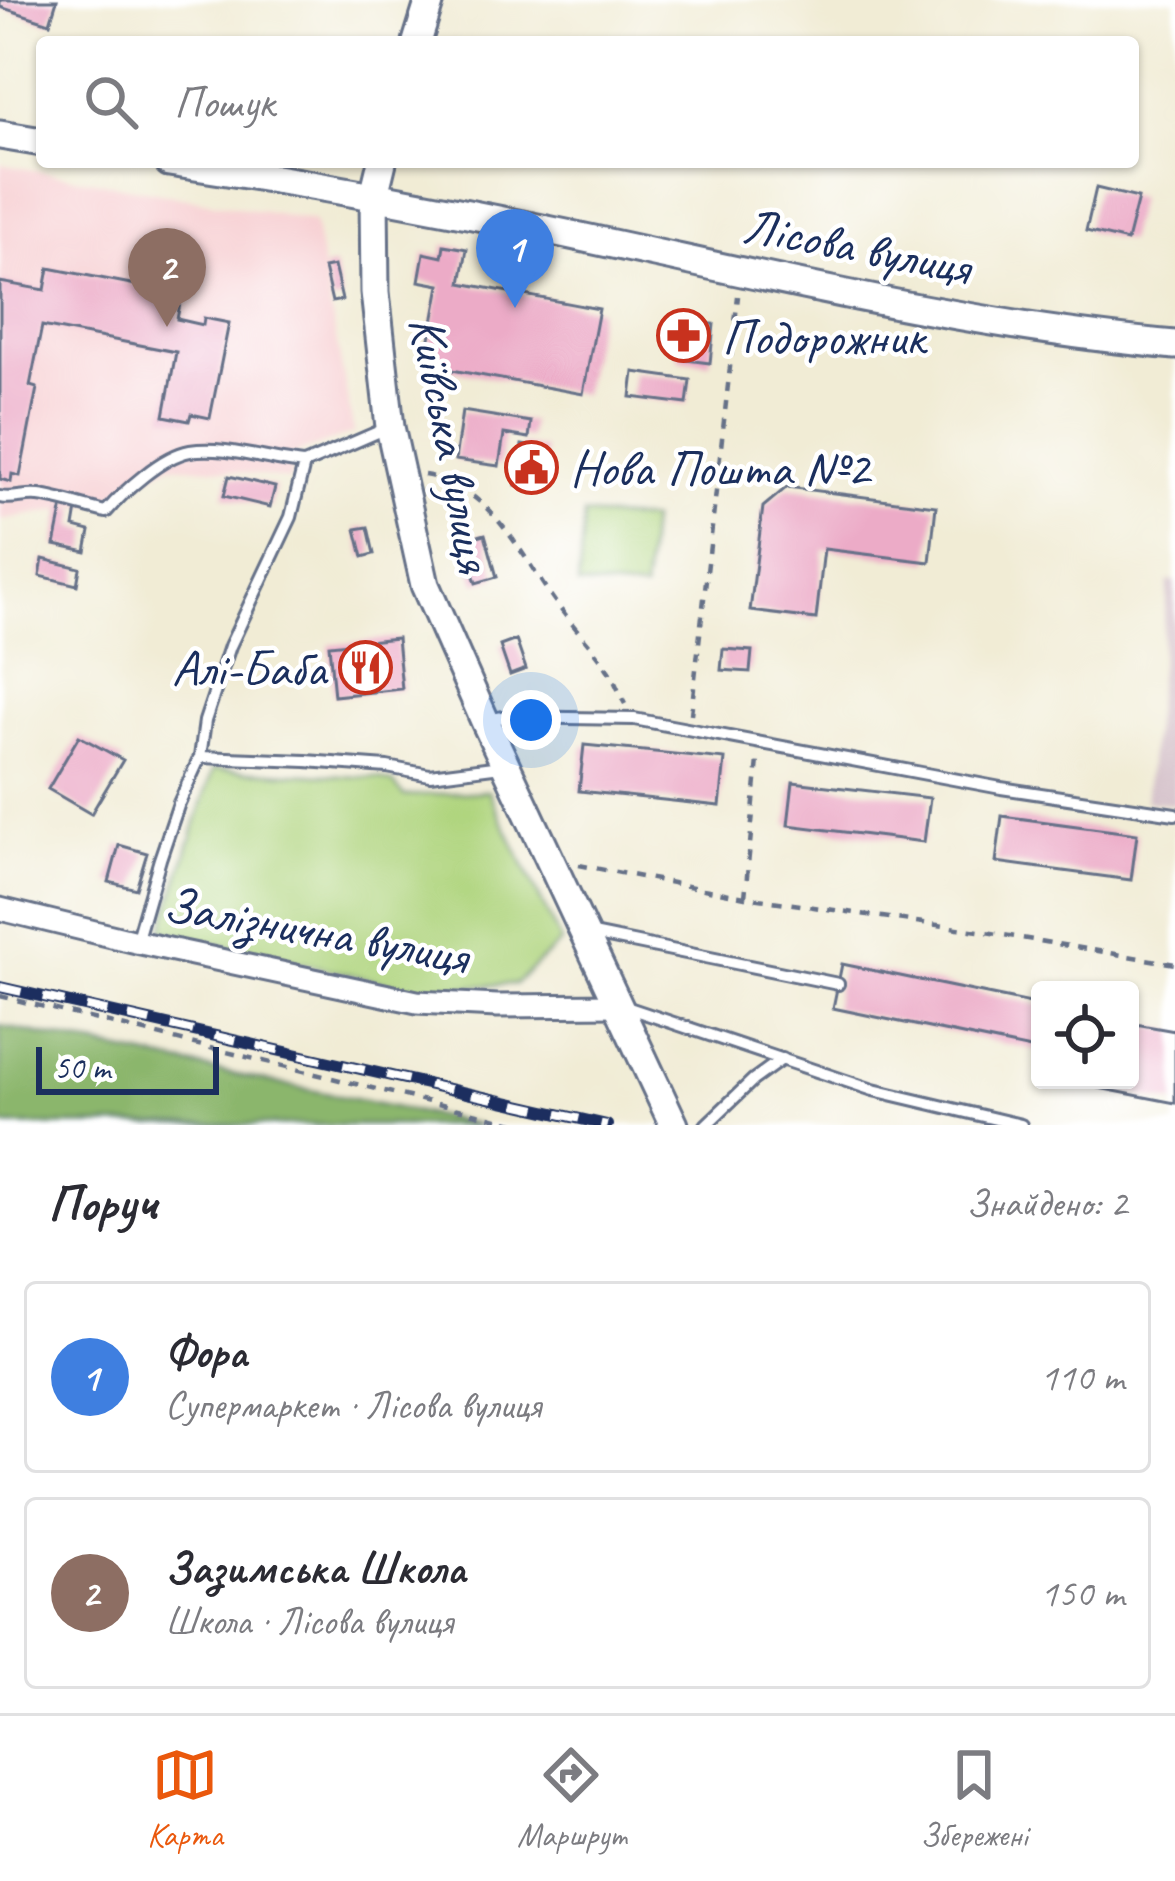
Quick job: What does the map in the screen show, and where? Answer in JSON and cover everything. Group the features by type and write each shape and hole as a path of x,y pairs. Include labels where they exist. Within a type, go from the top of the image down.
{"street":[{"path":"419,36 430,0"},
{"path":"0,135 36,141"},
{"name":"Лісова вулиця","path":"206,168 374,195 1024,326 1175,345"},
{"name":"Київська вулиця","path":"381,168 374,195 374,292 389,427 424,584 674,1125"},
{"name":"Залізнична вулиця","path":"0,908 417,1002 620,1005"}],"lane":[{"path":"0,497 41,496 106,512 135,484 186,451 213,450 304,464 389,427"},
{"path":"136,942 179,803 200,758 205,721 230,646 292,517 304,464"},
{"path":"485,721 634,719 1000,788 1175,814"},
{"path":"200,758 346,764 430,775 506,766"},
{"path":"586,933 838,984"},
{"path":"620,1005 873,1090 1021,1125"},
{"path":"706,1125 782,1059"}],"path":[{"path":"690,729 740,272"},
{"path":"422,474 439,477 485,507 514,540 608,670 634,719"},
{"path":"745,897 760,742"},
{"path":"550,860 745,897 1175,964"},
{"path":"0,996 522,1125"}],"shaded area":[{"path":"0,164 314,221 354,433 292,455 290,480 170,465 99,503 0,520"},
{"path":"1168,581 1175,582 1175,805 1145,801"}],"green space":[{"path":"584,515 650,520 644,590 578,585"},
{"path":"213,769 378,778 393,783 404,796 488,791 561,942 515,984 414,989 162,931"},
{"path":"0,1026 480,1125 0,1125"}],"building":[{"path":"0,0 57,0 50,23 0,7"},
{"path":"1096,188 1138,198 1127,241 1086,231"},
{"path":"444,245 467,249 461,283 599,309 583,394 425,365 440,285 419,281 424,253 442,257"},
{"path":"334,266 342,300 332,302 324,268"},
{"path":"49,268 182,294 177,319 203,325 204,318 229,323 210,418 191,414 189,421 164,416 176,352 42,326 30,386 37,388 20,476 12,474 11,482 0,479 0,282 45,290"},
{"path":"682,321 714,324 710,363 678,359"},
{"path":"634,372 690,380 687,404 631,397"},
{"path":"462,411 531,422 529,438 504,434 499,466 455,460"},
{"name":"Нова Пошта №2","path":"522,445 545,449 539,488 516,485"},
{"path":"229,476 275,487 270,507 224,496"},
{"path":"787,487 936,506 930,562 824,549 816,619 750,611 763,507"},
{"path":"63,506 77,509 74,527 90,531 86,552 55,545"},
{"path":"368,527 374,554 363,557 356,529"},
{"path":"485,534 497,577 476,583 463,540"},
{"path":"43,559 80,568 77,585 40,576"},
{"name":"Алі-Баба","path":"397,638 402,689 334,696 329,645"},
{"path":"516,640 526,669 510,675 500,646"},
{"path":"723,649 752,651 750,672 721,670"},
{"path":"79,736 123,760 91,814 48,789"},
{"path":"584,745 725,759 720,806 579,791"},
{"path":"793,782 930,798 924,842 788,825"},
{"path":"1002,816 1137,834 1131,880 996,862"},
{"path":"119,845 147,853 136,889 109,882"},
{"path":"842,964 1031,1003 1031,1049 833,1008"},
{"path":"1139,1025 1175,1031 1175,1103 1104,1089 1139,1089"}],"railway":[{"path":"0,987 607,1125"}],"place":[{"name":"Фора","path":"515,308"},
{"name":"Зазимська Школа","path":"167,327"},
{"name":"Подорожник","path":"683,336"},
{"name":"Нова Пошта №2","path":"531,467"},
{"name":"Алі-Баба","path":"365,667"}]}
